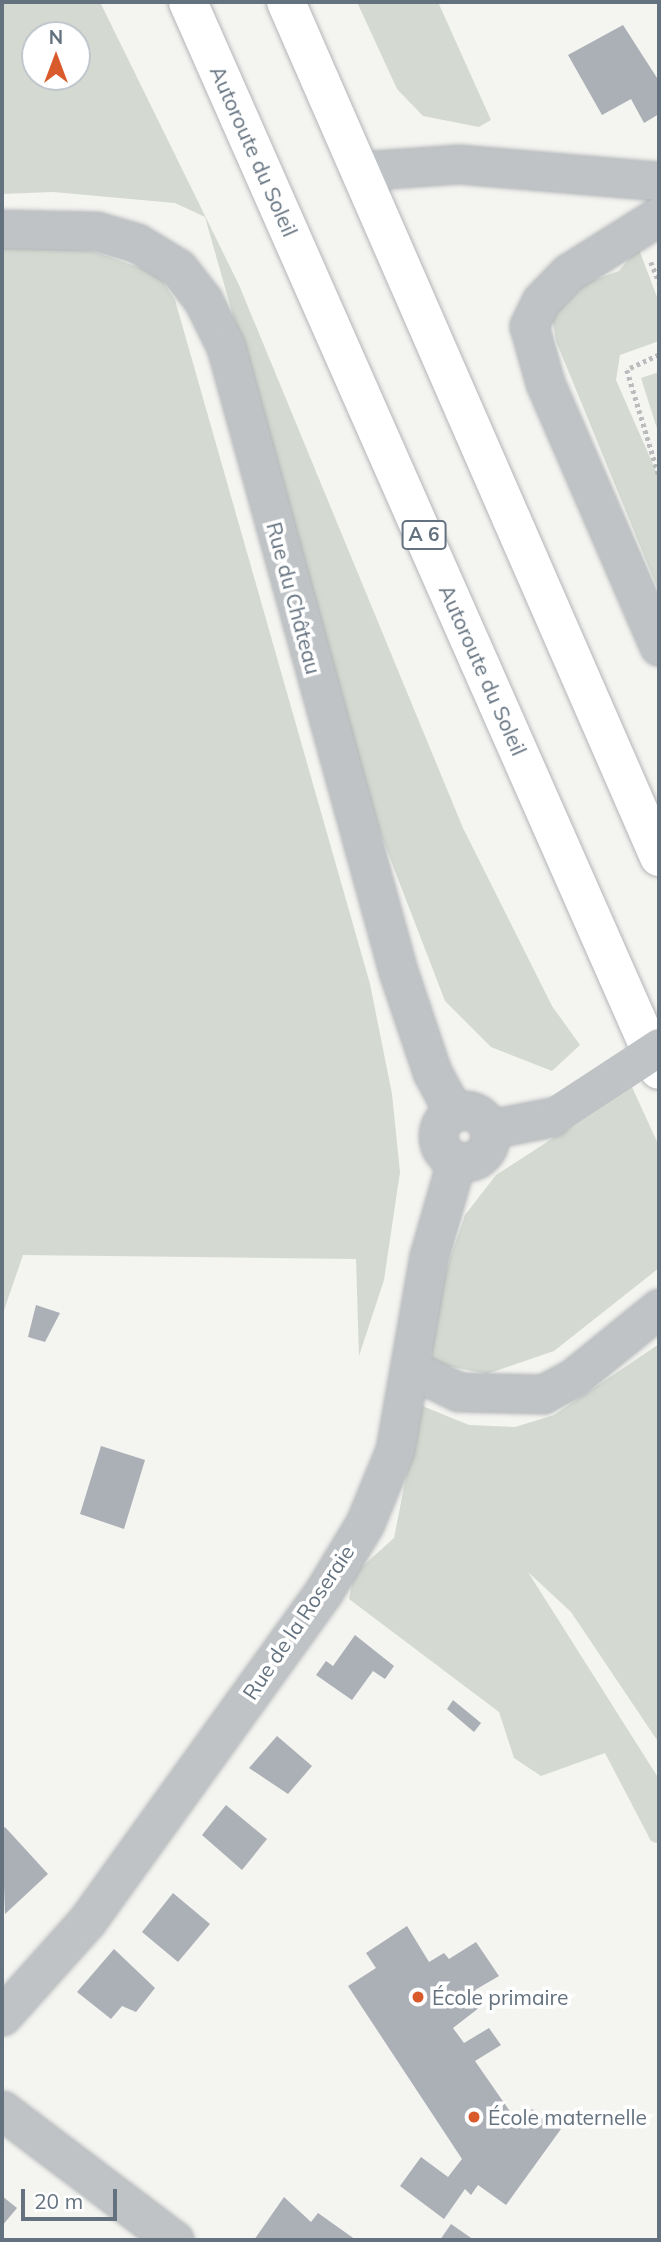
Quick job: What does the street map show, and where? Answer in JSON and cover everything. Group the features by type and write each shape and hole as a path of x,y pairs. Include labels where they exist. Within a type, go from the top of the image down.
{"highway":[{"name":"Autoroute du Soleil","path":"188,2 659,1070"},
{"path":"286,2 659,857"}],"street":[{"path":"359,171 459,164 659,181"},
{"path":"648,223 568,273 541,301 529,326 545,383 659,646"},
{"name":"Rue du Château","path":"2,229 96,232 137,243 178,268 203,300 226,346 398,971 432,1072 453,1111"},
{"path":"490,1129 551,1116 659,1048"},
{"path":"453,1111 475,1112 490,1129 483,1155 456,1162 445,1155 438,1130 453,1111"},
{"name":"Rue de la Roseraie","path":"2,2016 87,1922 324,1591 365,1523 395,1450 413,1370 429,1256 456,1162"},
{"path":"413,1370 459,1392 543,1394 573,1378 659,1308"},
{"path":"2,2110 174,2240"}],"path":[{"path":"659,355 627,370 659,476"}],"shaded area":[{"path":"2,2 100,2 239,285 463,828 552,1006 580,1045 552,1071 491,1047 445,1001 378,827 205,217 175,203 53,192 2,194"},
{"path":"357,2 438,2 491,120 479,127 423,116 397,89"},
{"path":"2,246 92,251 158,274 175,300 370,984 392,1094 400,1172 384,1280 359,1356 356,1259 23,1255 2,1316"},
{"path":"638,247 659,302 659,341 620,355 616,380 659,478 659,592 556,341 552,317 582,284 619,271"},
{"path":"659,372 659,435 641,378"},
{"path":"632,1087 659,1146 659,1268 554,1351 487,1374 432,1363 432,1311 465,1215 496,1175"},
{"path":"659,1344 659,1743 571,1612 528,1572 659,1779 659,1844 651,1841 605,1753 541,1776 514,1758 499,1712 349,1599 354,1574 394,1538 420,1405 469,1425 515,1427 554,1415"}],"building":[{"path":"623,25 659,81 659,114 644,123 631,99 602,115 568,55"},
{"path":"36,1305 60,1313 45,1342 28,1337"},
{"path":"101,1446 145,1460 124,1529 80,1514"},
{"path":"355,1635 394,1666 385,1679 373,1671 352,1700 316,1675 326,1661 333,1666"},
{"path":"453,1700 481,1723 474,1732 447,1709"},
{"path":"277,1736 312,1766 288,1794 249,1768"},
{"path":"226,1805 267,1839 242,1870 202,1835"},
{"path":"5,1827 48,1874 5,1914 2,1830"},
{"path":"173,1893 210,1924 178,1962 142,1932"},
{"path":"407,1926 429,1962 444,1953 449,1959 476,1942 499,1976 475,1990 484,2004 453,2028 464,2043 489,2028 501,2045 475,2061 520,2126 532,2109 561,2129 506,2205 478,2185 471,2195 465,2189 444,2219 400,2186 421,2157 448,2177 462,2159 348,1986 376,1968 366,1953"},
{"path":"114,1949 155,1988 136,2012 122,2006 111,2019 77,1992"},
{"path":"2,2196 17,2208 2,2226"},
{"path":"284,2197 311,2222 318,2213 356,2240 254,2240"},
{"path":"451,2224 474,2240 440,2240"}],"place":[{"name":"École primaire","path":"418,1997"},
{"name":"École maternelle","path":"474,2117"}]}
